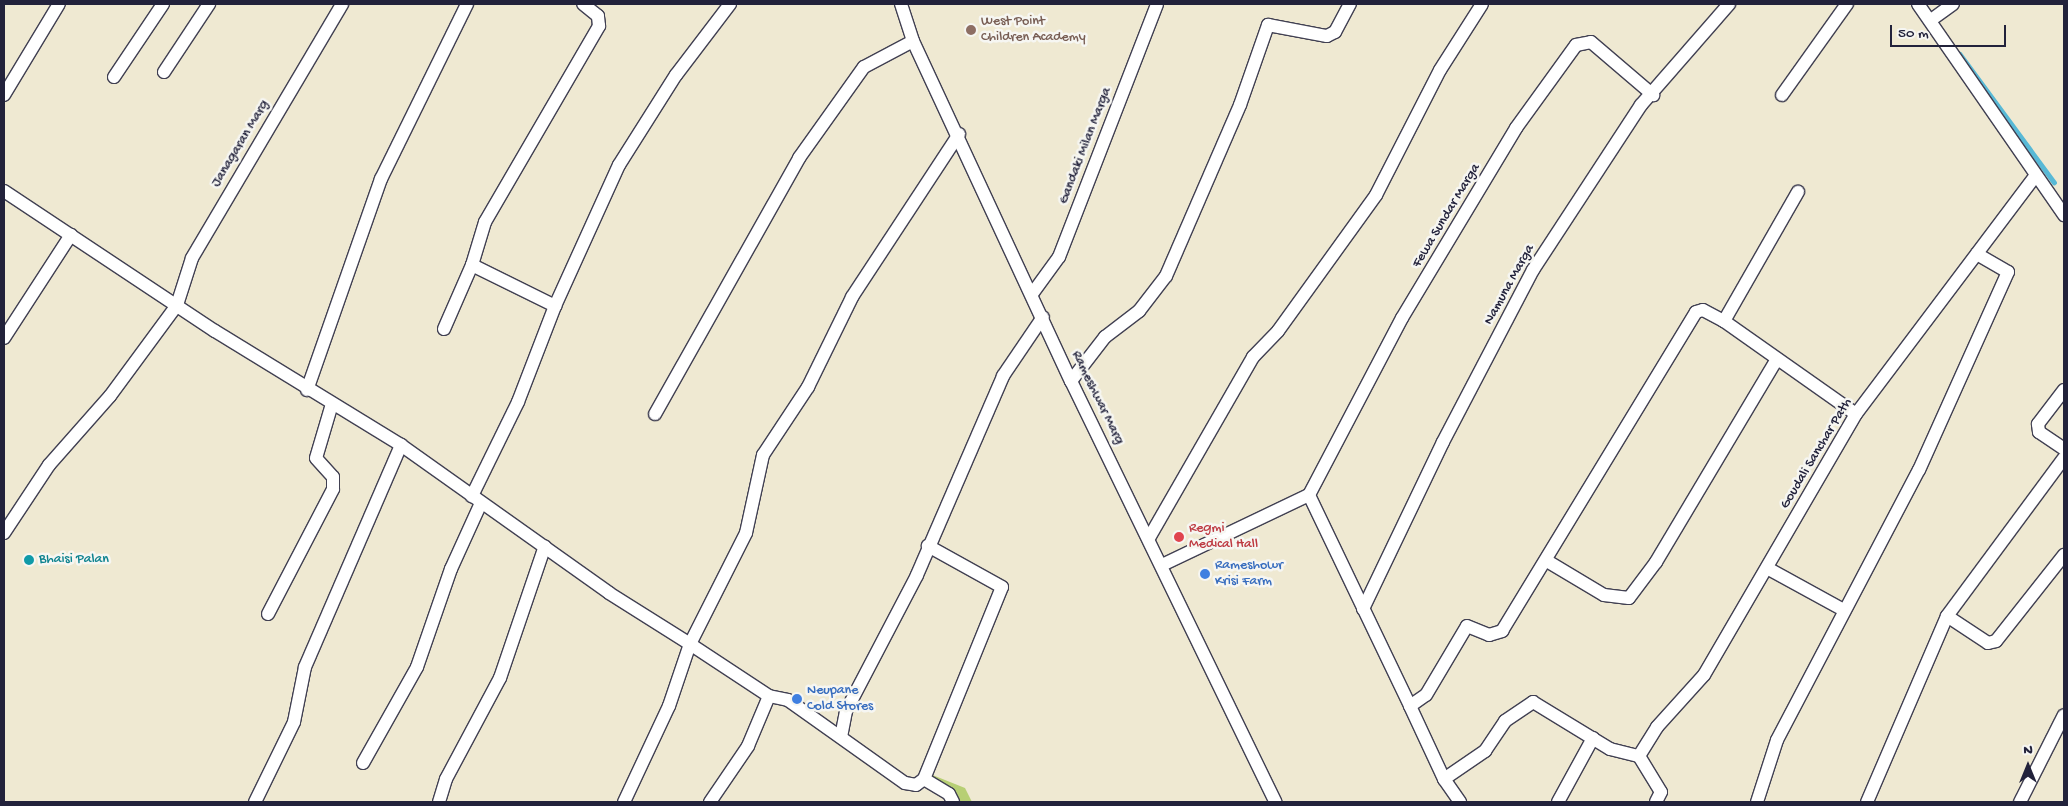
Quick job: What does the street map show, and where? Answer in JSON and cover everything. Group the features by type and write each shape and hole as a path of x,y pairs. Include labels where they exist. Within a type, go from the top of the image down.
{"street":[{"path":"4,95 59,4"},
{"path":"114,77 163,4"},
{"path":"164,72 209,4"},
{"name":"Janagaran Marg","path":"4,533 49,465 110,396 177,305 192,258 342,4"},
{"path":"308,390 381,179 467,4"},
{"path":"444,329 472,265 486,222 599,26 598,16 583,4"},
{"path":"363,763 417,667 476,499 518,402 555,306 620,165 676,75 730,4"},
{"name":"Rameshwar Marg","path":"901,4 913,41 959,134 1071,381 1149,538 1275,802"},
{"name":"Gandaki Milan Marga","path":"1032,294 1059,257 1157,4"},
{"path":"1071,381 1105,337 1139,311 1166,276 1240,105 1268,25 1327,36 1335,32 1350,4"},
{"path":"1149,538 1253,357 1278,330 1376,195 1440,70 1482,4"},
{"name":"Namuna Marga","path":"1364,610 1443,442 1533,270 1586,184 1653,95 1729,4"},
{"path":"1782,95 1847,4"},
{"path":"1918,4 1932,19 2064,215"},
{"path":"1932,19 1950,6"},
{"path":"655,414 799,158 864,67 913,41"},
{"name":"Fewa Sundar Marga","path":"1309,495 1402,318 1516,128 1576,45 1591,42 1653,95"},
{"path":"624,802 668,706 690,644 746,534 764,455 808,387 852,297 959,134"},
{"name":"Goudali Sanchar Path","path":"1639,756 1657,727 1704,675 1856,414 2036,176"},
{"path":"4,191 308,390 401,445 476,499 769,696 788,700 905,782 916,785 924,779 1002,587 928,546"},
{"path":"1724,321 1798,192"},
{"path":"4,338 71,235"},
{"path":"1757,802 1777,740 1842,609 1919,470 2008,272 1977,254"},
{"path":"472,265 555,306"},
{"path":"1410,706 1426,695 1467,626 1489,636 1502,631 1547,561 1696,312 1703,310 1724,321 1856,414"},
{"path":"841,737 846,712 928,546 1003,376 1043,317"},
{"path":"1547,561 1604,595 1629,598 1656,562 1776,359"},
{"path":"2064,390 2038,424 2040,432 2064,449"},
{"path":"268,614 333,489 333,476 316,458 332,404"},
{"path":"255,802 294,722 305,667 401,445"},
{"path":"1867,802 1948,616 2064,458"},
{"path":"1162,565 1309,495 1444,780 1460,802"},
{"path":"439,802 446,779 500,678 545,546"},
{"path":"1948,616 1988,643 1996,641 2064,555"},
{"path":"1767,568 1842,609"},
{"path":"710,802 748,746 769,696"},
{"path":"1444,780 1485,751 1505,721 1533,702 1593,738 1639,756 1661,792 1656,802"},
{"path":"2020,802 2064,715"},
{"path":"1558,802 1593,738"},
{"path":"924,779 949,794 953,802"}],"green space":[{"path":"930,774 965,788 972,802 960,802"}],"waterway":[{"path":"1960,54 2054,182"}],"place":[{"name":"West Point Children Academy","path":"971,30"},
{"name":"Regmi Medical Hall","path":"1179,537"},
{"name":"Bhaisi Palan","path":"29,560"},
{"name":"Rameshowr Krisi Farm","path":"1205,574"},
{"name":"Neupane Cold Stores","path":"797,699"}]}
